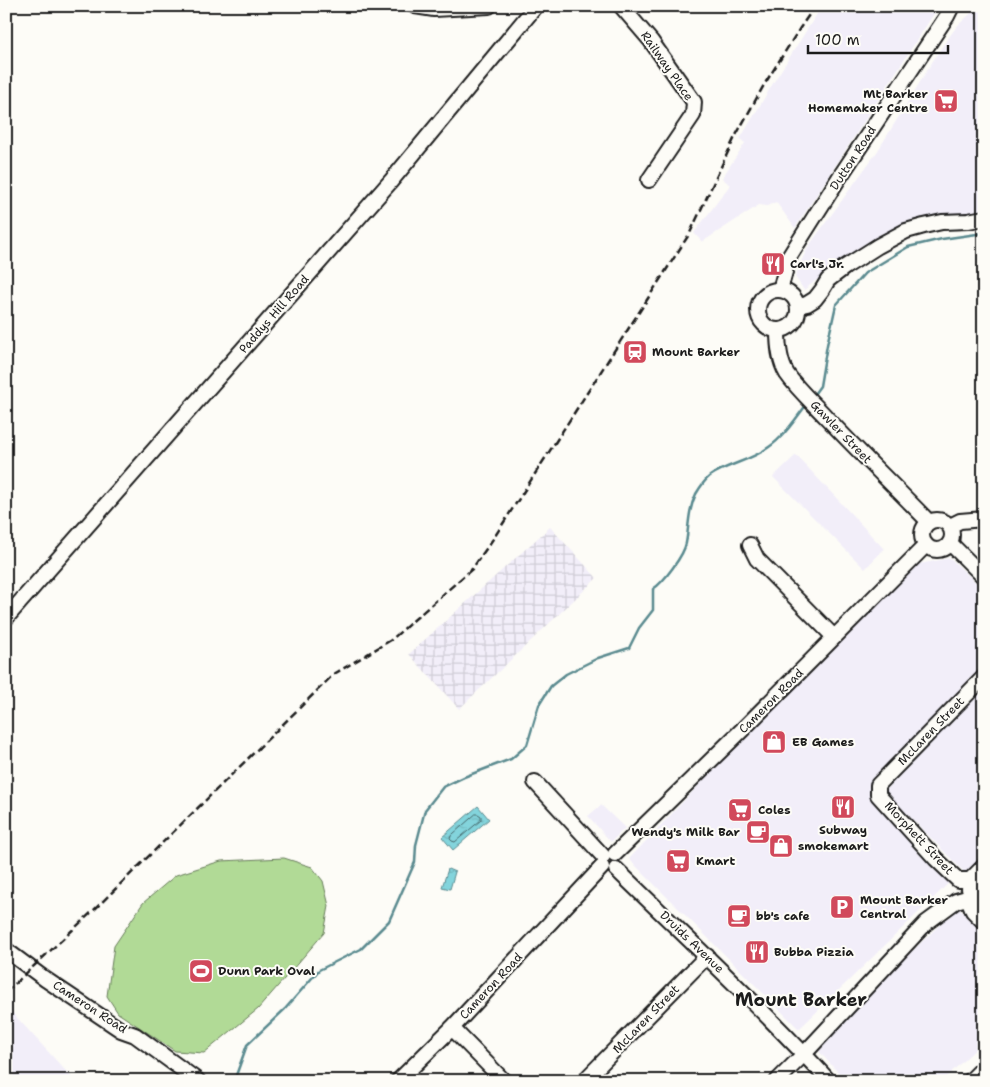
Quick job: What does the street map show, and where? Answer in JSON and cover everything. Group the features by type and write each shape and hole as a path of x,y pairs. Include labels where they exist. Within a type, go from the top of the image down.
{"street":[{"path":"415,6 434,10 489,6"},
{"name":"Paddys Hill Road","path":"6,618 391,181 536,6"},
{"name":"Railway Place","path":"621,6 651,41 694,102 693,115 654,173"},
{"name":"Dutton Road","path":"780,290 789,257 952,6"},
{"path":"798,306 807,304 815,299 828,280 845,266 906,231 942,222 984,218"},
{"path":"774,290 780,290 793,296 798,306 798,312 789,327 778,330 769,328 762,321 758,308 766,294 774,290"},
{"name":"Gawler Street","path":"778,330 781,361 787,374 818,409 929,522"},
{"path":"950,526 960,520 984,519"},
{"path":"943,520 950,526 953,533 952,538 945,548 934,550 926,545 922,535 925,526 929,522 943,520"},
{"path":"950,543 984,577"},
{"path":"750,545 758,559 834,637"},
{"name":"Cameron Road","path":"398,1081 452,1028 606,859 742,730 926,545"},
{"name":"McLaren Street","path":"878,785 984,676"},
{"path":"535,782 606,859"},
{"name":"Morphett Street","path":"878,785 878,795 936,859 958,880 977,881"},
{"name":"Druids Avenue","path":"606,859 607,871 610,872 616,869 707,956 829,1081"},
{"path":"984,866 973,896 973,911 984,922"},
{"path":"973,896 984,909"},
{"path":"776,1081 804,1054 926,923 956,901 973,896"},
{"name":"Cameron Road","path":"6,950 45,979 121,1030 135,1035 198,1081"},
{"name":"McLaren Street","path":"584,1081 707,956"},
{"path":"452,1028 504,1081"},
{"path":"970,1081 984,1067"}],"shaded area":[{"path":"822,6 939,6 795,228 776,202 768,206 759,205 702,242 694,233 730,185 722,178 745,143 740,139"},
{"name":"Mt Barker Homemaker Centre","path":"979,6 984,6 984,211 979,213 932,216 904,225 834,266 804,290 795,277 808,247 877,152 939,51 957,26"},
{"path":"796,455 884,549 865,569 773,477"},
{"path":"550,527 597,578 459,709 409,654"},
{"path":"950,558 984,590 984,670 875,788 955,877 799,1029 629,859 711,772 914,565"},
{"path":"984,686 984,856 966,874 885,791"},
{"path":"601,805 625,828 611,842 588,816"},
{"path":"958,907 984,933 984,1041 942,1081 846,1081 814,1046"},
{"path":"8,1008 75,1081 6,1081 6,1010"}],"green space":[{"name":"Dunn Park Oval","path":"284,858 312,867 323,881 329,906 324,933 258,1009 204,1053 175,1051 118,1013 107,996 114,946 143,903 176,875 221,861"}],"water":[{"path":"478,806 489,819 453,850 442,837"},
{"path":"448,869 455,872 450,889 442,887"}],"waterway":[{"path":"812,397 820,386 836,305 865,273 908,247 942,239 984,233"},
{"path":"234,1081 247,1045 285,1009 319,970 361,949 389,921 415,862 416,845 425,810 443,787 511,759 527,745 539,705 551,686 566,674 598,658 629,648 639,628 653,610 653,589 672,568 684,548 691,506 702,485 710,476 724,468 755,456 774,443 790,427 807,404"}],"railway":[{"path":"6,992 94,910 334,674 391,640 472,569 690,233 735,137 764,85 815,6"}],"place":[{"name":"Mt Barker Homemaker Centre","path":"946,101"},
{"name":"Carl's Jr.","path":"773,264"},
{"name":"Mount Barker","path":"635,352"},
{"name":"EB Games","path":"774,742"},
{"name":"Subway","path":"843,807"},
{"name":"Coles","path":"740,810"},
{"name":"Wendy's Milk Bar","path":"758,832"},
{"name":"smokemart","path":"781,846"},
{"name":"Kmart","path":"678,861"},
{"name":"Mount Barker Central","path":"842,907"},
{"name":"bb's cafe","path":"739,916"},
{"name":"Bubba Pizzia","path":"757,952"},
{"name":"Dunn Park Oval","path":"201,971"}],"district":[{"name":"Mount Barker","path":"801,1000"}]}
